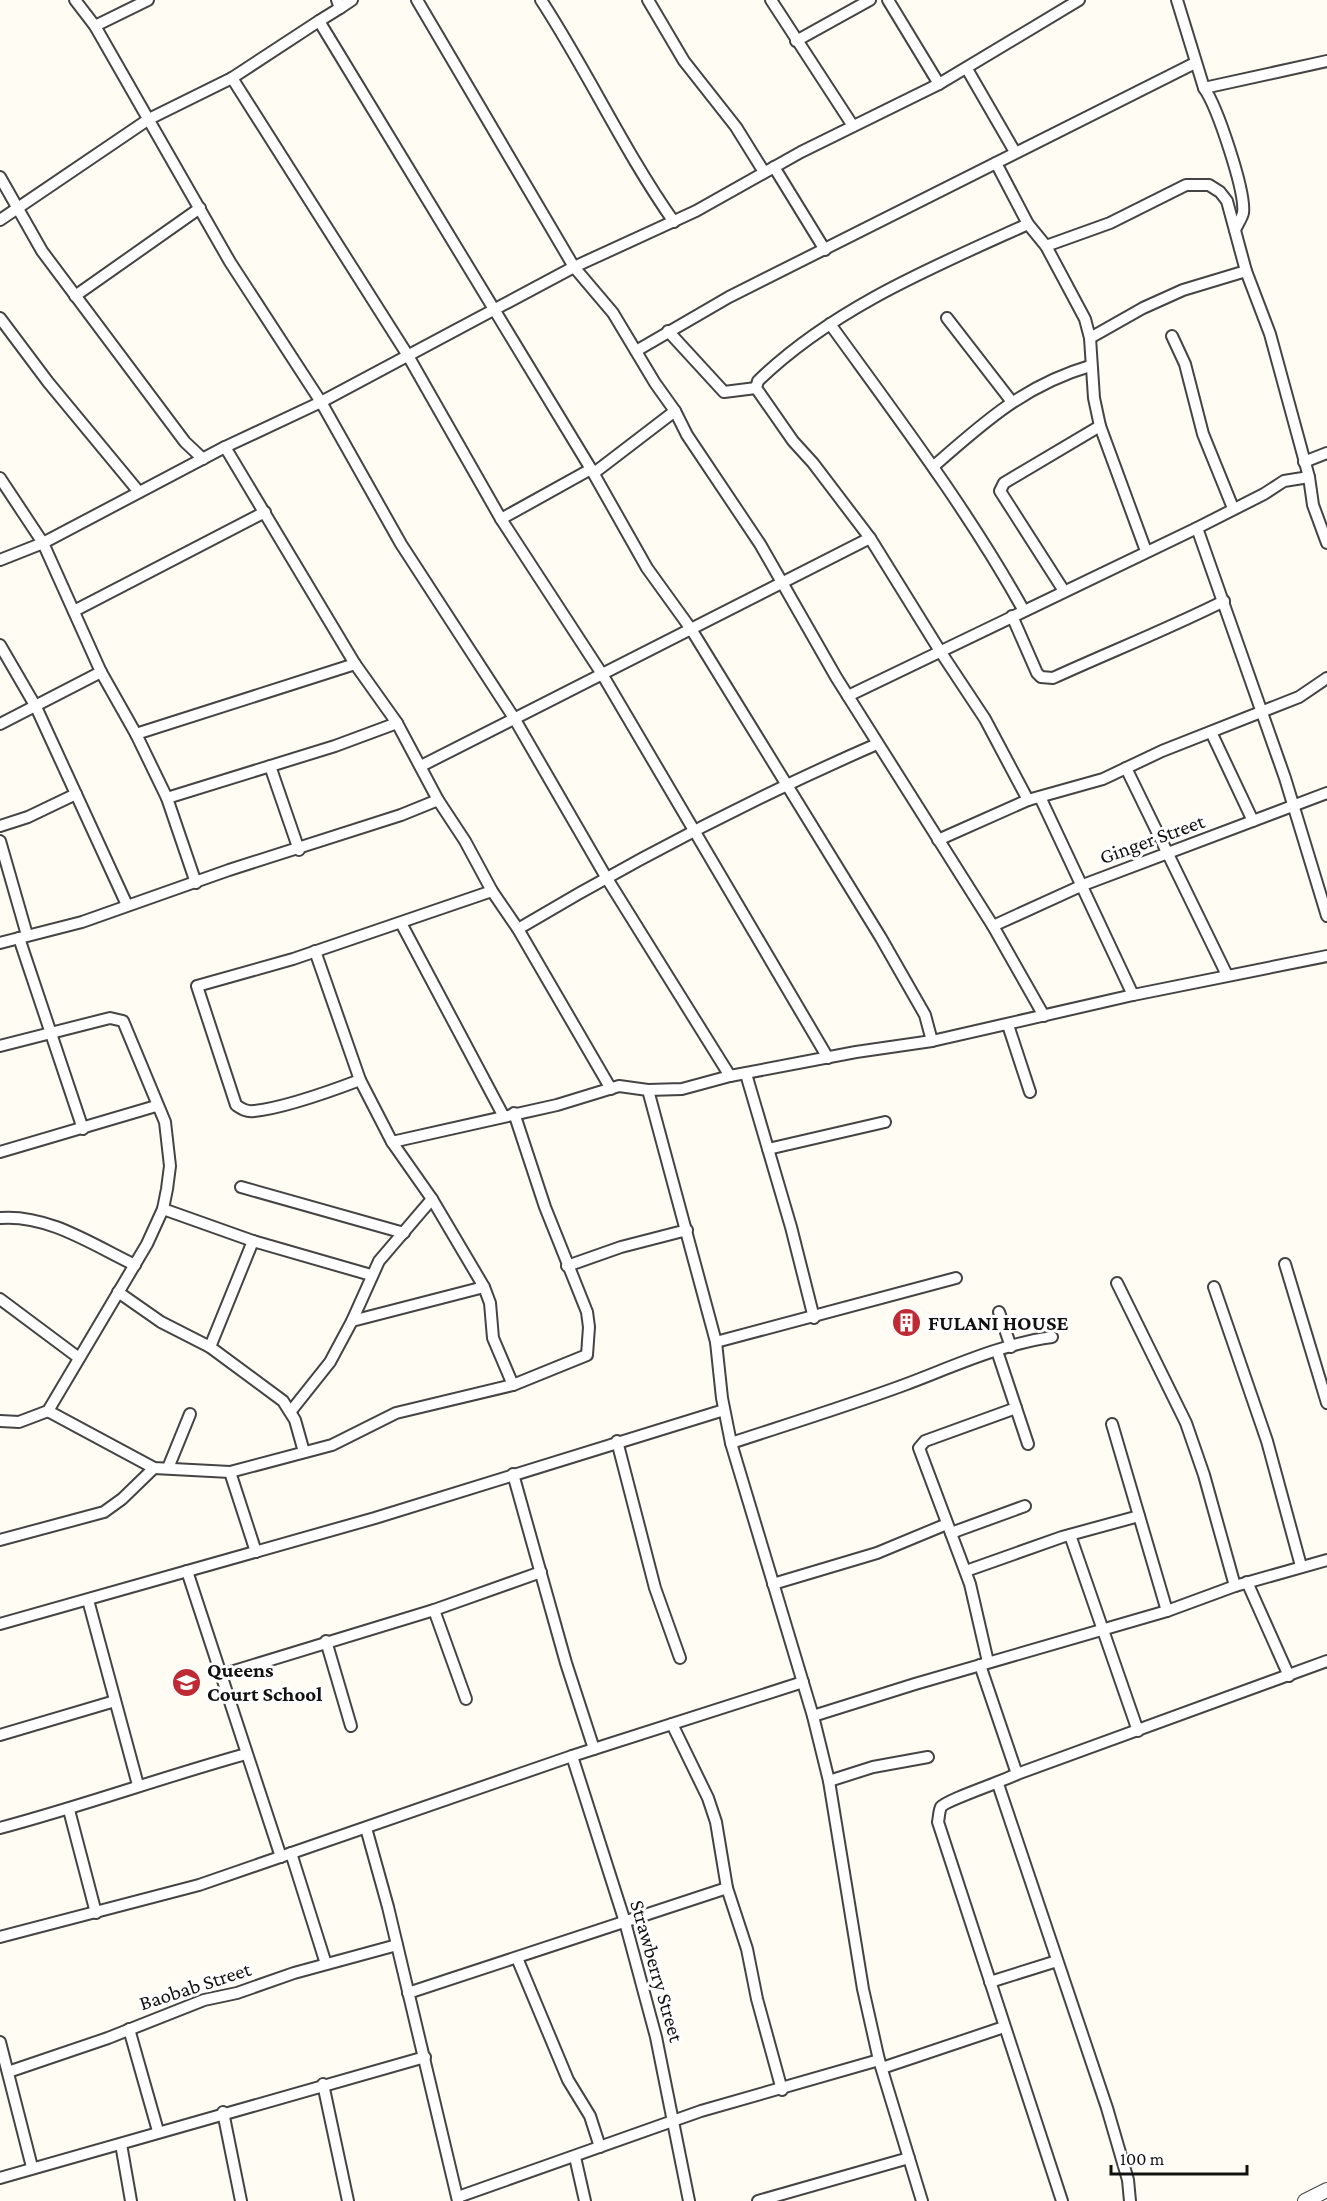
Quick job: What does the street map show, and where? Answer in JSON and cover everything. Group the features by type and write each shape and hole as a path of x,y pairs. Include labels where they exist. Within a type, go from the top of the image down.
{"street":[{"path":"75,0 95,26 230,262 321,402 401,544 514,718 606,877 730,1076"},
{"path":"95,26 148,0"},
{"path":"0,220 148,119 232,78 319,21 339,4 352,0"},
{"path":"417,0 574,267 613,313 675,411 687,435 782,581 848,696 993,926 1044,1016"},
{"path":"541,0 564,36 646,183 674,222"},
{"path":"648,0 684,61 769,169 825,250"},
{"path":"771,0 853,126"},
{"path":"796,41 870,0"},
{"path":"888,0 939,84"},
{"path":"0,560 43,543 225,447 321,402 407,354 574,267 674,222 769,169 967,69 1079,0"},
{"path":"1178,0 1204,88 1212,99 1232,157 1243,213 1235,230"},
{"path":"319,21 592,471 647,568 691,629 909,987 925,1015 932,1041"},
{"path":"1204,88 1327,61"},
{"path":"636,351 729,297 1196,63"},
{"path":"967,69 1015,153"},
{"path":"232,78 407,354 501,519 602,674 828,1058"},
{"path":"996,163 1028,224 1046,246 1085,320 1090,338 1090,366 1100,426 1146,551"},
{"path":"0,177 16,209 42,251 185,442 203,459"},
{"path":"1046,246 1110,223 1186,185 1209,185 1220,192 1227,201 1246,271 1270,334 1309,477 1313,505 1327,543"},
{"path":"75,296 200,208"},
{"path":"756,388 758,381 766,373 830,324 864,303 1028,224"},
{"path":"1090,338 1143,308 1183,290 1246,271"},
{"path":"0,318 48,382 139,492"},
{"path":"947,318 1012,402"},
{"path":"830,324 934,466 996,559 1024,611"},
{"path":"668,332 724,392 756,388"},
{"path":"1172,336 1185,364 1203,434 1233,508"},
{"path":"934,466 1012,402 1044,381 1090,366"},
{"path":"756,388 793,441 813,463 870,538 939,651 985,719 1028,800"},
{"path":"501,519 592,471 675,411"},
{"path":"1064,591 1000,491 1004,483 1100,426"},
{"path":"225,447 355,664 397,723 422,766 438,800 465,841 492,891 518,929 611,1089"},
{"path":"1304,462 1327,453"},
{"path":"848,696 1197,528 1264,494 1284,481 1309,477"},
{"path":"0,478 43,543 101,672 167,798 196,883"},
{"path":"74,611 265,512"},
{"path":"1197,528 1294,806 1327,916"},
{"path":"422,766 870,538"},
{"path":"1012,616 1037,673 1041,677 1053,678 1123,646 1149,638 1224,601"},
{"path":"1,649 36,707 127,905"},
{"path":"136,735 355,664"},
{"path":"0,724 101,672"},
{"path":"938,840 1028,800 1103,779 1299,697 1327,678"},
{"path":"167,798 397,723"},
{"path":"1211,732 1253,821"},
{"path":"518,929 606,877 695,831 787,785 877,744"},
{"path":"270,766 299,850"},
{"path":"1126,768 1227,975"},
{"name":"Ginger Street","path":"993,926 1083,885 1168,855 1327,793"},
{"path":"0,826 28,817 76,794"},
{"path":"1040,797 1133,995"},
{"path":"0,943 81,922 229,870 299,850 438,800"},
{"path":"0,841 23,937 82,1129"},
{"path":"360,1080 332,1091 255,1111 245,1111 236,1106 197,986 315,951 492,891"},
{"path":"48,1411 154,1468 230,1472 332,1445 396,1413 434,1402 513,1386 587,1355 589,1318 508,1114 401,923"},
{"path":"315,951 360,1080 392,1142 432,1199 484,1287 490,1304 493,1338 513,1386"},
{"path":"392,1142 508,1114 557,1105 626,1085 648,1090 682,1089 730,1076 889,1046 932,1041 1133,995 1327,956"},
{"path":"0,1046 110,1018 123,1021 156,1106 165,1122 170,1166 163,1209 135,1265 48,1411 19,1422 0,1421"},
{"path":"1008,1025 1030,1092"},
{"path":"746,1074 814,1318"},
{"path":"648,1090 716,1342 724,1410 731,1443 813,1716 829,1780 863,1989 881,2064 922,2201"},
{"path":"0,1152 156,1106"},
{"path":"768,1149 885,1122"},
{"path":"241,1187 404,1233"},
{"path":"291,1411 330,1362 352,1322 371,1275 389,1247 404,1233 432,1199"},
{"path":"163,1209 253,1241 371,1275"},
{"path":"0,1218 22,1217 50,1224 135,1265"},
{"path":"567,1266 621,1247 687,1230"},
{"path":"210,1347 253,1241"},
{"path":"1285,1264 1322,1368 1327,1403"},
{"path":"716,1342 814,1318 956,1278"},
{"path":"1117,1283 1186,1423 1204,1475 1235,1586"},
{"path":"352,1322 484,1287"},
{"path":"1214,1287 1267,1441 1301,1566"},
{"path":"118,1292 161,1322 210,1347 259,1381 291,1411 304,1452"},
{"path":"0,1299 79,1358"},
{"path":"999,1312 1011,1347"},
{"path":"731,1443 839,1408 997,1351 1052,1337"},
{"path":"997,1351 1028,1444"},
{"path":"1016,1408 920,1444 919,1448 966,1571 984,1663 1017,1774"},
{"path":"0,1624 256,1552 724,1410"},
{"path":"168,1468 189,1414"},
{"path":"1112,1424 1167,1611"},
{"path":"617,1441 655,1588 680,1658"},
{"path":"1,1536 104,1512 122,1499 154,1468"},
{"path":"230,1472 256,1552"},
{"path":"513,1474 594,1749"},
{"path":"773,1584 1025,1506"},
{"path":"966,1571 1070,1535 1139,1516"},
{"path":"1070,1535 1138,1731"},
{"path":"813,1716 984,1663 1167,1611 1247,1582 1327,1560"},
{"path":"188,1571 246,1754 326,1964"},
{"path":"221,1675 326,1641 434,1610 541,1572"},
{"path":"1247,1582 1289,1676"},
{"path":"88,1600 138,1785"},
{"path":"434,1610 466,1699"},
{"path":"326,1641 351,1726"},
{"path":"1062,2201 938,1822 942,1806 948,1801 998,1784 1017,1774 1289,1676 1327,1660"},
{"path":"0,1937 199,1885 572,1756 803,1682"},
{"path":"0,1735 115,1701"},
{"path":"672,1724 708,1798 721,1847 727,1888 747,1949 759,2008 782,2090"},
{"path":"0,1828 69,1810 138,1785 246,1754"},
{"name":"Strawberry Street","path":"572,1756 625,1922 658,2046 689,2201"},
{"path":"829,1780 873,1767 928,1757"},
{"path":"998,1784 1119,2148 1128,2180 1130,2201"},
{"path":"69,1810 96,1913"},
{"path":"366,1828 397,1945 458,2199 728,2103 881,2064 1004,2027"},
{"path":"408,1993 727,1888"},
{"name":"Baobab Street","path":"8,2072 129,2029 190,2004 237,1993 326,1964 397,1945"},
{"path":"517,1958 568,2080 590,2116 600,2147"},
{"path":"990,1982 1056,1961"},
{"path":"129,2029 158,2131"},
{"path":"0,2042 32,2168"},
{"path":"0,2178 424,2056"},
{"path":"323,2084 348,2201"},
{"path":"223,2112 241,2201"},
{"path":"121,2144 131,2201"},
{"path":"575,2157 585,2201"},
{"path":"758,2201 909,2158"},
{"path":"1305,2201 1327,2190"}],"place":[{"name":"FULANI HOUSE","path":"907,1323"},
{"name":"Queens Court School","path":"186,1682"}]}
